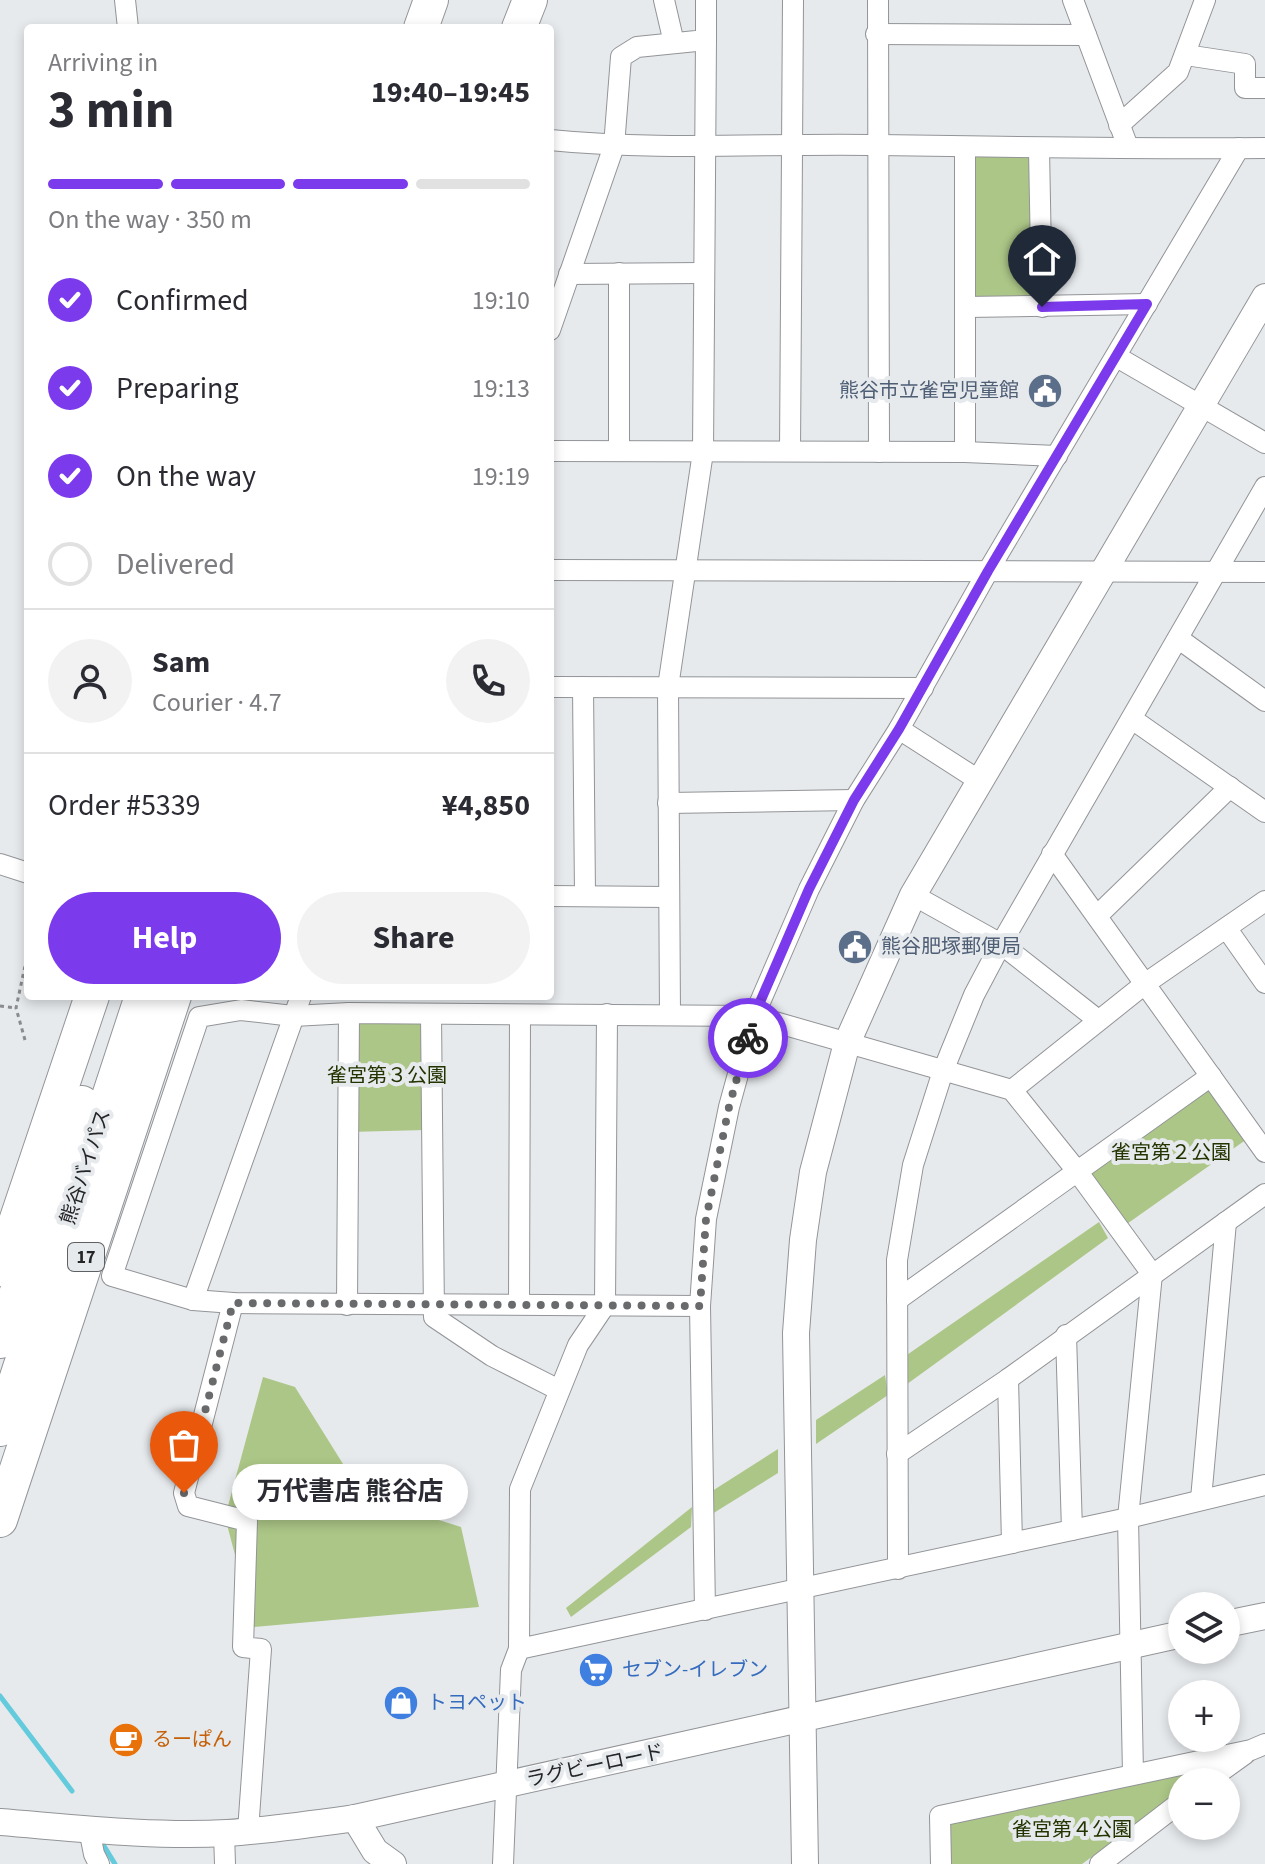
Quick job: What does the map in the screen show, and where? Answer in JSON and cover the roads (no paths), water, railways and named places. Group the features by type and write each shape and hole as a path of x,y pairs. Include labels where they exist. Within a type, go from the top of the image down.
{"highway":[{"path":"422,24 431,0"},
{"path":"439,24 445,0"},
{"path":"521,24 530,0"},
{"path":"0,1269 91,1000"},
{"name":"熊谷バイパス","path":"0,1341 118,1000"},
{"name":"熊谷バイパス","path":"0,1429 141,1000"},
{"name":"17","path":"0,1520 173,1000"}],"street":[{"path":"125,0 128,24"},
{"path":"664,0 674,43"},
{"path":"670,1014 668,687 703,452 706,0"},
{"path":"790,451 793,0"},
{"path":"878,0 879,452"},
{"path":"1073,0 1128,147"},
{"path":"1119,125 1178,72 1205,0"},
{"path":"876,34 1086,35"},
{"path":"554,318 614,146 621,57 637,47 706,40"},
{"path":"1186,55 1245,64 1245,88 1265,88"},
{"path":"554,140 614,146 705,147 1265,148"},
{"path":"965,148 965,452"},
{"path":"705,1610 700,1306 706,1219 729,1107 754,1016 809,889 854,800 899,729 988,571 1239,148"},
{"path":"1039,149 1042,307"},
{"path":"619,273 619,450"},
{"path":"569,274 703,273"},
{"path":"805,1864 796,1333 803,1240 813,1172 847,1043 913,895 1265,297"},
{"path":"966,307 1147,304"},
{"path":"1117,357 1265,443"},
{"path":"554,451 965,452 1057,456"},
{"path":"898,1569 897,1260 913,1165 943,1071 974,995 1001,944 1265,487"},
{"path":"554,570 1265,572"},
{"path":"1179,639 1265,701"},
{"path":"554,687 923,688"},
{"path":"583,687 585,895"},
{"path":"1132,719 1265,812"},
{"path":"899,729 980,781"},
{"path":"1098,915 1230,787"},
{"path":"668,803 854,800"},
{"path":"1052,854 1265,1152"},
{"path":"0,864 24,872"},
{"path":"913,895 1001,944 1098,1020"},
{"path":"554,896 668,897"},
{"path":"1012,1090 1146,983 1265,901"},
{"path":"1227,929 1265,983"},
{"path":"193,1300 299,1000"},
{"path":"700,1306 233,1303 193,1300 112,1276 199,1017 240,1003 293,1016 349,1013 754,1016 1012,1090 1077,1171 1152,1274 1128,1518 1133,1774"},
{"path":"347,1305 349,1013"},
{"path":"503,1864 511,1670 519,1649 520,1489 578,1345 605,1305 607,1014"},
{"path":"431,1015 434,1317 492,1356 559,1390"},
{"path":"519,1304 520,1016"},
{"path":"897,1300 1211,1076"},
{"path":"897,1454 1008,1379 1265,1194"},
{"path":"1201,1499 1226,1222"},
{"path":"225,1864 236,1832 261,1649 243,1647 247,1521 188,1506 184,1493 233,1303"},
{"path":"1066,1335 1072,1530"},
{"path":"1008,1379 1012,1543"},
{"path":"519,1649 898,1569 1265,1485"},
{"path":"1240,1621 1265,1616"},
{"name":"ラグビーロード","path":"0,1822 89,1829 236,1832 355,1818 1168,1637"},
{"path":"941,1864 940,1816 1258,1747"},
{"path":"1227,1768 1258,1747"},
{"path":"1111,1860 1168,1813"},
{"path":"355,1818 375,1851 393,1864"},
{"path":"89,1829 99,1864"}],"waterway":[{"path":"0,1696 72,1791"},
{"path":"104,1846 115,1864"}],"place":[{"name":"熊谷市立雀宮児童館","path":"1045,391"},
{"name":"熊谷肥塚郵便局","path":"855,947"},
{"name":"万代書店 熊谷店","path":"184,1493"},
{"name":"セブン-イレブン","path":"596,1670"},
{"name":"トヨペット","path":"401,1703"},
{"name":"るーぱん","path":"126,1740"}],"park label":[{"name":"雀宮第３公園","path":"387,1076"},
{"name":"雀宮第２公園","path":"1171,1153"},
{"name":"雀宮第４公園","path":"1072,1830"}]}
